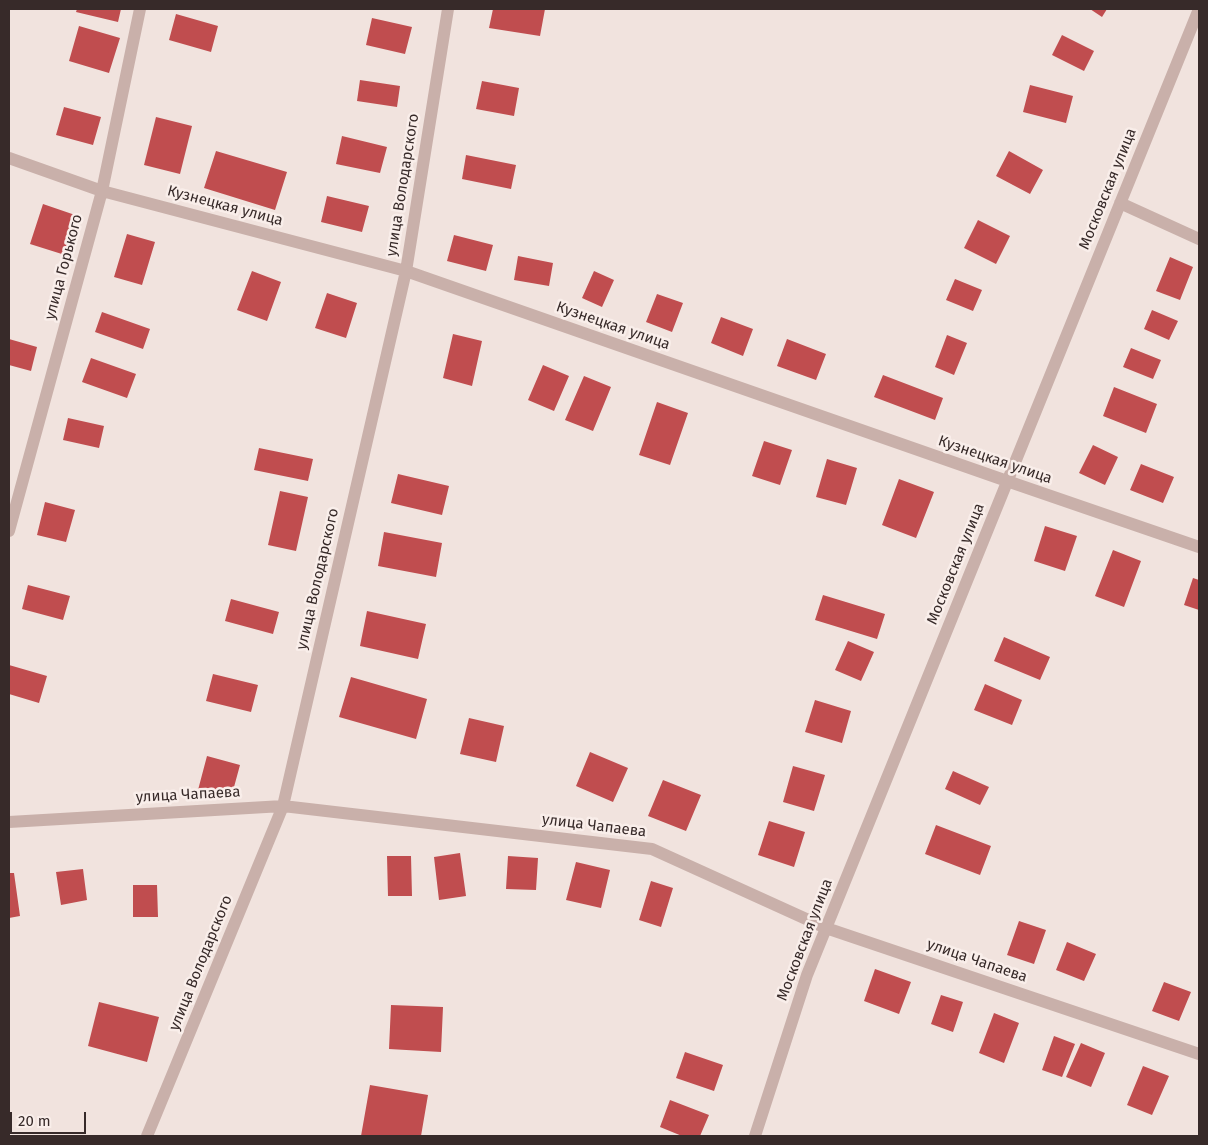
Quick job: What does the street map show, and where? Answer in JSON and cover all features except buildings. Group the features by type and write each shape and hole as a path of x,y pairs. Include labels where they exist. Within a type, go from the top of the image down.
{"street":[{"name":"улица Горького","path":"9,531 102,191 140,9"},
{"name":"улица Володарского","path":"148,1136 283,806 406,271 448,9"},
{"name":"Московская улица","path":"755,1136 807,975 1199,9"},
{"name":"Кузнецкая улица","path":"9,158 102,191 406,271 1199,547"},
{"path":"1120,203 1199,239"},
{"name":"улица Чапаева","path":"9,822 283,806 652,849 826,928 1199,1054"}]}
